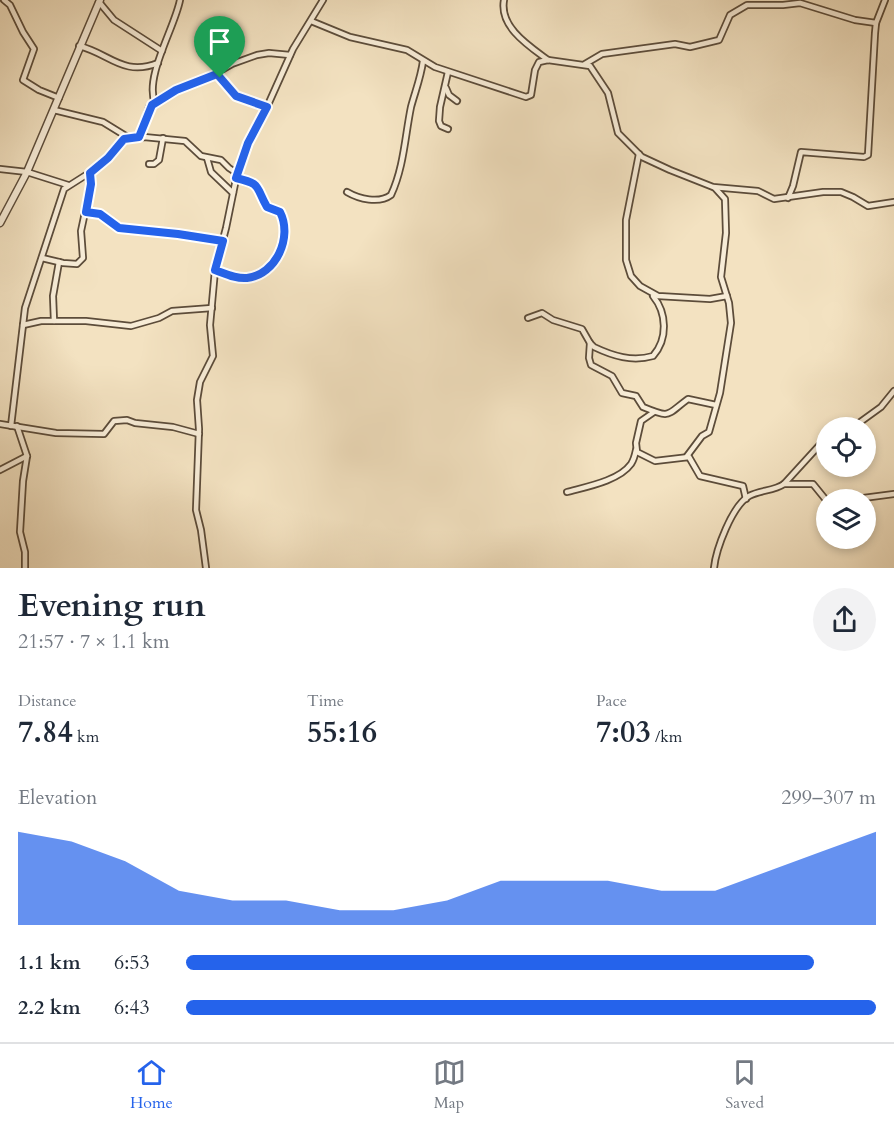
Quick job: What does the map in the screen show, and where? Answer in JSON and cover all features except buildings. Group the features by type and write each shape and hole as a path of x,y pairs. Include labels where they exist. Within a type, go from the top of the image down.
{"street":[{"path":"4,0 10,5 34,49 23,79 39,90 59,98"},
{"path":"155,103 152,91 158,63 180,0"},
{"path":"206,568 196,510 198,393 213,356 210,325 215,270 237,176 248,143 290,55 323,0"},
{"path":"504,0 503,13 511,27 526,43 548,60"},
{"path":"788,198 792,191 801,152 864,157 868,155 876,23 885,0"},
{"path":"0,224 27,172 99,1 114,20 162,51"},
{"path":"585,64 602,54 675,44 690,47 719,40 730,15 744,6 783,5 798,1 855,20 876,23"},
{"path":"311,21 350,37 406,50 423,61 448,72 527,97 532,92 536,66 539,62 548,60 585,64 594,70 608,93 618,133 639,154 670,170 713,187 758,191 774,199 841,192 868,206 894,202"},
{"path":"80,46 96,51 110,61 134,68 158,63"},
{"path":"139,137 149,107 176,90 257,55 269,53 290,55"},
{"path":"346,192 365,199 383,199 391,195 400,169 423,61"},
{"path":"448,72 439,121 441,126 448,129"},
{"path":"217,74 236,96 267,107"},
{"path":"446,88 457,101"},
{"path":"54,110 103,122 129,138"},
{"path":"25,568 26,552 20,532 27,456 14,426 23,325 29,291 42,258 61,192 90,173 108,158 121,142 129,138 163,138 185,141 201,156 221,160 237,176 257,185 267,207 280,212 284,226 282,242 275,262 265,271 255,276 239,278 215,270"},
{"path":"149,164 154,164 159,160 163,138"},
{"path":"528,318 542,313 552,320 582,329 590,343 600,350 626,358 638,359 653,356 662,341 661,307 651,294 635,282 628,270 626,260 626,220 639,154"},
{"path":"207,158 212,172 233,193"},
{"path":"0,169 27,172 69,185"},
{"path":"42,258 77,264 83,258 81,237 91,184 90,173"},
{"path":"687,456 702,436 710,432 720,393 731,323 727,296 721,277 726,233 724,199 713,187"},
{"path":"86,212 100,214 119,228 223,241"},
{"path":"54,321 58,262"},
{"path":"651,294 710,299 727,296"},
{"path":"23,325 32,322 54,321 130,326 159,318 172,311 212,308"},
{"path":"590,343 591,365 612,376 622,393 636,396 643,407 654,412 671,414 690,399 716,405"},
{"path":"867,417 881,407 894,391"},
{"path":"567,492 602,482 630,465 636,450 641,421 654,412"},
{"path":"0,424 56,433 104,434 114,421 127,420 173,427 199,434"},
{"path":"714,568 721,537 746,499 764,490 779,488 816,449"},
{"path":"636,450 639,454 654,461 687,456 691,458 700,476 745,487 746,499"},
{"path":"0,470 27,456"},
{"path":"784,484 813,484 817,489"},
{"path":"876,496 894,494"}],"route":[{"path":"217,74 220,78 236,96 267,107 248,143 236,178 257,185 267,207 280,212 284,226 284,235 275,262 265,271 247,278 230,276 215,270 223,241 119,228 100,214 86,212 91,184 90,173 108,158 124,139 139,137 149,107 176,90 217,74"}]}
